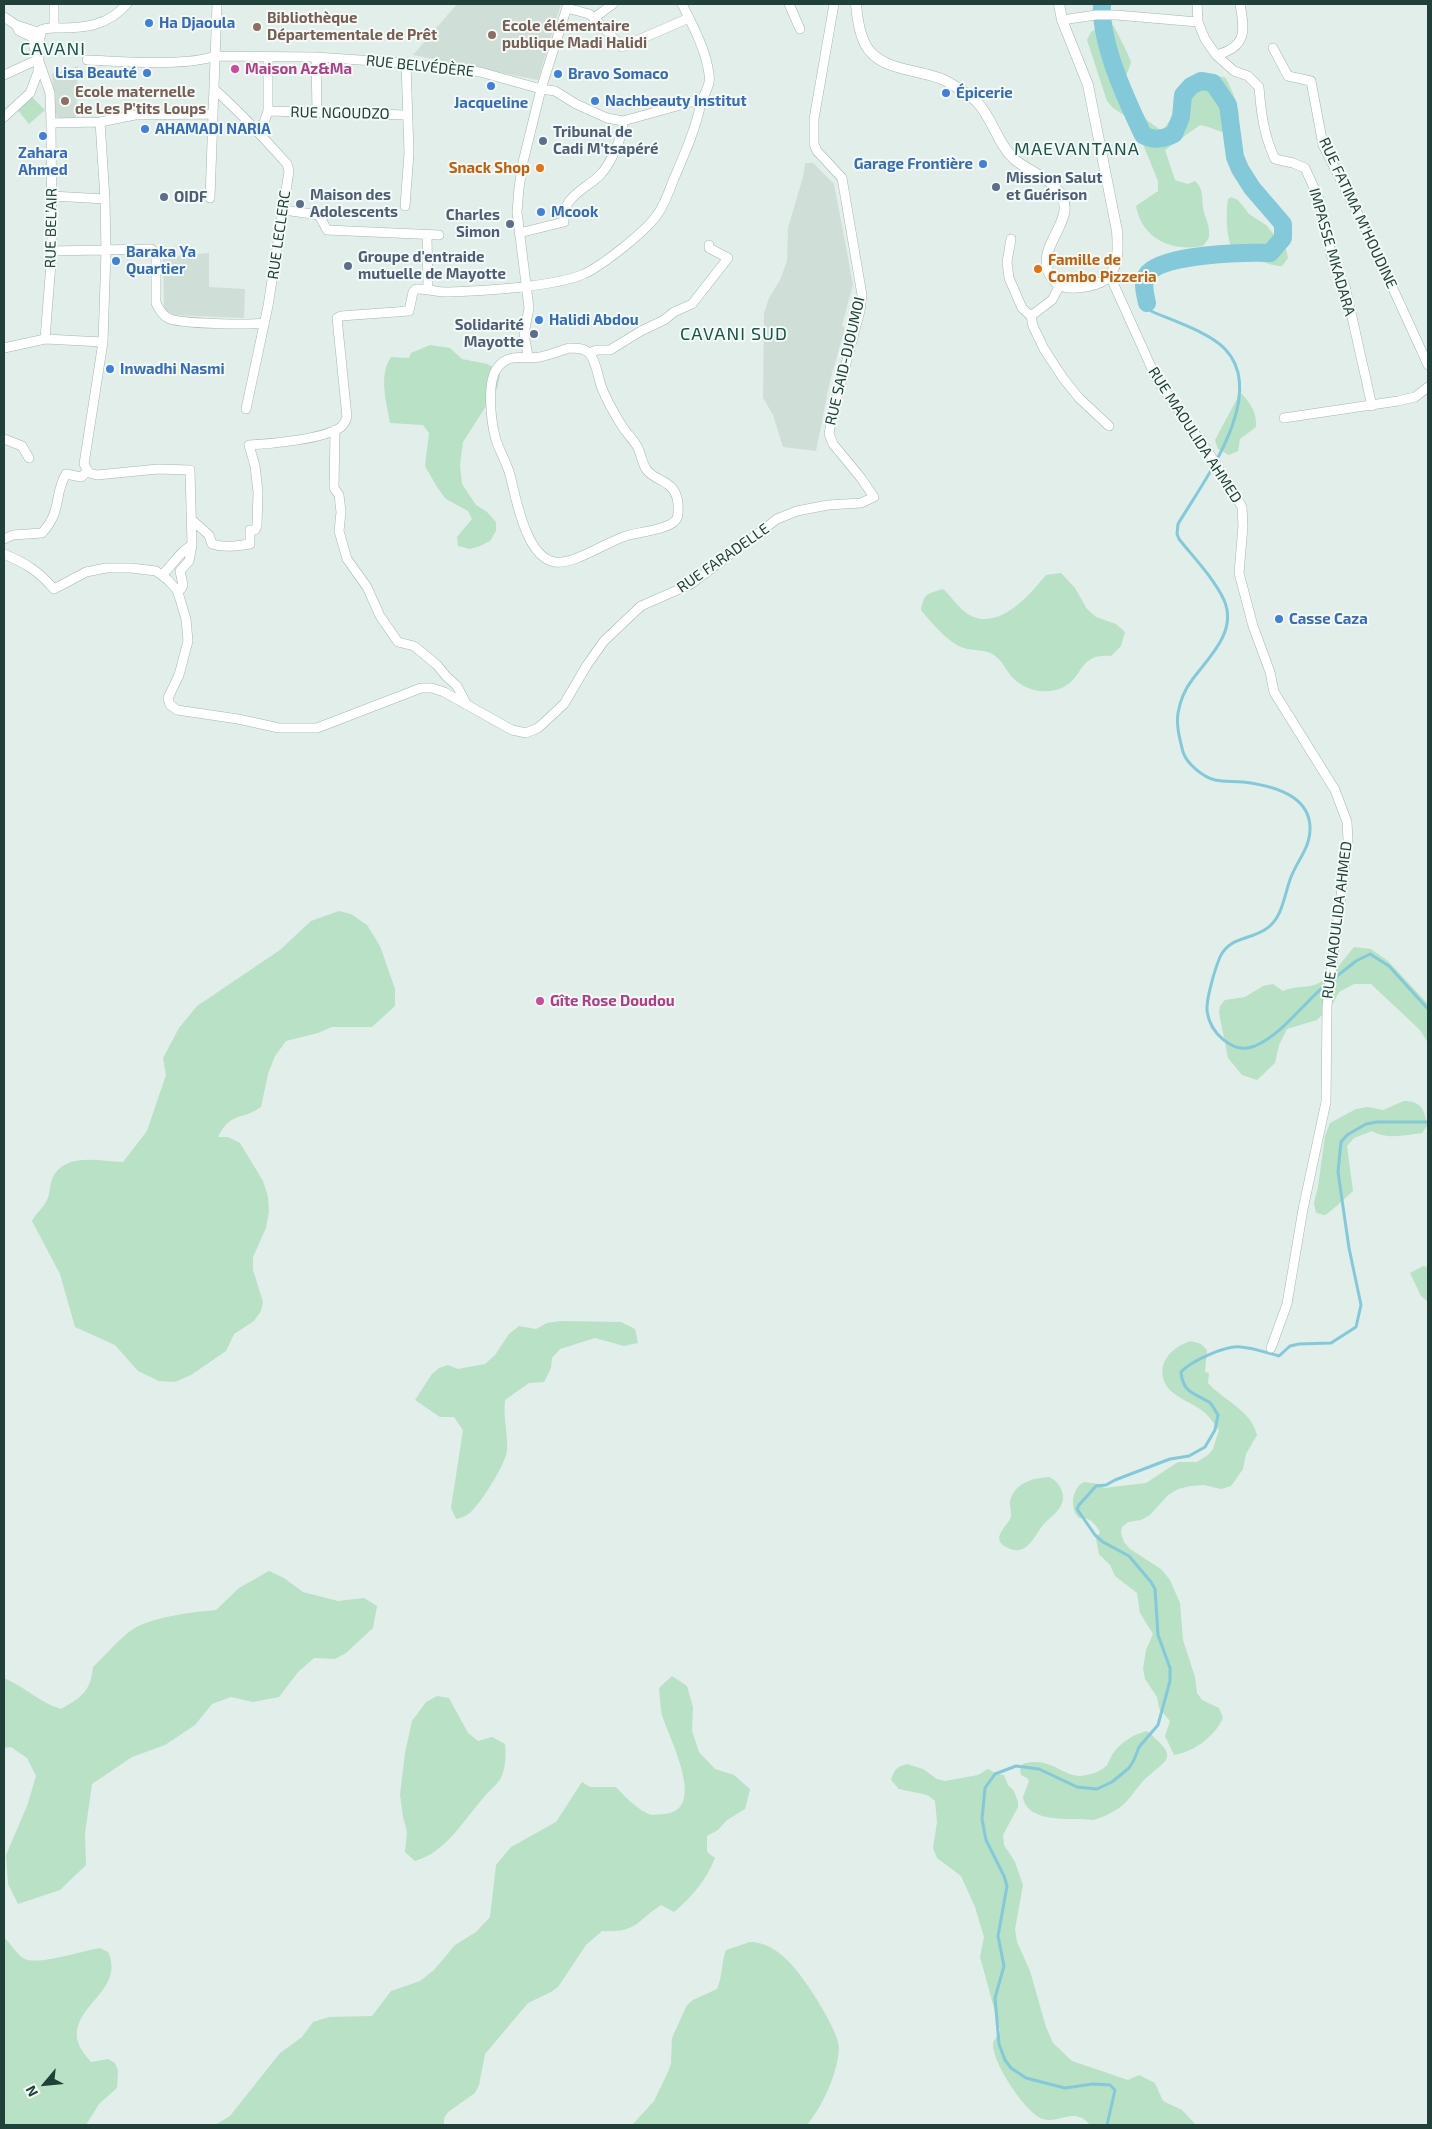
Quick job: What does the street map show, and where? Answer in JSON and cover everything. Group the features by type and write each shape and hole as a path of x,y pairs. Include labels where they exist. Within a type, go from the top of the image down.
{"street":[{"path":"54,4 54,28"},
{"path":"4,17 36,36 44,36 54,28 92,26 117,15 127,4"},
{"path":"210,198 217,4"},
{"path":"594,18 613,4"},
{"path":"192,520 209,535 212,544 229,547 250,544 250,530 254,530 257,526 258,492 255,466 249,445 281,443 335,430 345,423 347,417 337,318 341,316 409,311 414,290 428,288 447,293 527,286 564,280 583,274 605,262 650,225 660,211 689,146 702,99 708,90 710,76 704,52 682,4"},
{"path":"789,4 800,29"},
{"name":"RUE SAID-DJOUMOI","path":"777,519 797,511 828,505 860,503 874,497 861,478 832,444 829,434 835,404 860,311 862,295 842,178 817,151 814,144 814,119 834,4"},
{"path":"856,4 860,32 865,46 872,54 888,64 940,78 976,102 989,119 1002,144 1015,159 1057,188 1063,198 1065,208 1046,255 1047,268 1051,277 1060,285 1078,288 1096,284 1110,276 1118,256 1117,231 1088,85 1062,20 1059,4"},
{"path":"1197,4 1198,22 1204,39 1216,55 1232,50 1241,41 1243,16 1240,4"},
{"path":"528,356 524,334 529,308 517,212 523,162 541,89 567,6 589,14 622,47 689,18"},
{"path":"1062,20 1096,15 1116,15 1198,22"},
{"name":"RUE BEL’AIR","path":"36,36 39,59 50,93 51,123 52,251 45,338"},
{"name":"RUE FATIMA M'HOUDINE","path":"1273,48 1288,76 1311,80 1323,145 1368,234 1428,365"},
{"name":"IMPASSE MKADARA","path":"1216,55 1234,71 1248,76 1259,87 1266,140 1275,160 1293,163 1305,168 1319,199 1332,258 1345,286 1372,406"},
{"name":"RUE BELVÉDÈRE","path":"87,60 160,62 206,59 215,56 316,57 406,63 480,72 555,91 576,104 607,118 623,121"},
{"name":"RUE NGOUDZO","path":"268,57 268,111 406,114"},
{"path":"316,57 317,113"},
{"path":"4,75 39,59 38,72 30,94 4,117"},
{"path":"405,206 409,153 406,114 406,63"},
{"name":"RUE LECLERC","path":"214,89 236,108 260,134 287,164 289,171 264,323 246,409"},
{"path":"519,233 564,222 563,214 566,203 606,168 621,137 623,121 702,99"},
{"path":"260,134 268,111"},
{"path":"51,123 100,122 135,115 212,114"},
{"path":"100,122 106,251 103,342 84,464 88,471 96,475 158,469 190,470 192,545 189,561 180,571 183,585 181,589 177,590"},
{"path":"52,196 105,199"},
{"path":"284,210 319,215 327,230 427,236 439,235"},
{"path":"427,236 428,288"},
{"path":"1011,239 1007,262 1009,278 1022,308 1031,316 1033,326 1044,349 1063,378 1079,398 1109,426"},
{"path":"590,354 597,350 610,350 641,331 664,320 674,312 692,304 728,258 709,248 709,245"},
{"path":"52,251 106,251 151,248 156,253 156,303 159,310 169,319 243,325 264,323"},
{"name":"RUE MAOULIDA AHMED","path":"1110,276 1157,380 1219,469 1242,507 1243,526 1238,574 1253,626 1270,672 1274,692 1336,790 1347,822 1348,840 1327,1006 1326,1102 1314,1166 1303,1209 1287,1304 1271,1348"},
{"path":"1031,316 1052,300 1060,285"},
{"path":"4,348 45,338 103,342"},
{"path":"569,348 584,350 590,354 604,394 624,429 638,448 648,471 665,482 676,494 677,518 672,525 628,535 596,550 565,561 556,562 544,556 528,535 516,503 510,474 496,440 491,407 492,374 507,359 516,356 528,356 538,357 569,348"},
{"path":"1284,418 1372,406 1415,396 1428,387"},
{"path":"335,430 334,488 339,495 341,512 339,531 347,559 367,587 380,616 398,642 414,646 438,665 446,676 458,686 466,702"},
{"path":"4,439 22,446 29,458"},
{"path":"4,539 13,535 42,533 54,518 60,489 66,474 81,477 88,471"},
{"name":"RUE FARADELLE","path":"162,575 177,590 186,619 188,641 179,675 168,698 170,705 177,710 300,730 317,728 420,688 432,688 466,702 512,730 526,733 538,728 564,704 604,641 641,606 691,584 777,519"},
{"path":"4,554 36,570 54,589 96,569 131,568 156,572 162,575 178,559 183,550 192,545"}],"shaded area":[{"name":"Ecole élémentaire publique Madi Halidi","path":"457,4 561,4 538,80 413,55"},
{"name":"Ecole maternelle de Les P'tits Loups","path":"78,66 76,118 60,120 55,115 52,74"},
{"path":"805,163 813,163 834,184 853,284 842,326 845,328 830,381 816,451 783,447 773,415 763,398 764,313 787,261 788,228 803,177"},
{"path":"209,253 209,287 245,289 244,318 174,315 164,309 163,257"}],"green space":[{"path":"1104,24 1113,25 1131,62 1125,78 1142,114 1162,131 1203,77 1215,75 1226,78 1232,91 1237,104 1239,118 1236,131 1222,132 1200,125 1165,150 1175,180 1188,184 1195,181 1200,188 1209,232 1203,246 1180,247 1160,241 1145,227 1139,217 1136,206 1158,191 1158,181 1136,127 1130,119 1113,108 1107,101 1087,40 1091,32"},
{"path":"31,96 45,110 29,124 16,108"},
{"path":"1231,197 1238,200 1249,214 1266,225 1286,249 1288,258 1282,266 1253,259 1243,259 1233,249 1230,243 1227,224 1228,199"},
{"path":"430,345 450,348 462,359 487,364 493,367 500,375 497,389 463,442 460,465 462,484 476,505 487,512 496,522 496,531 490,541 470,549 458,546 457,537 472,519 468,511 446,499 425,466 429,433 423,425 390,423 384,390 387,364 391,357 409,358 411,353"},
{"path":"1242,394 1253,409 1256,417 1256,427 1240,439 1238,451 1229,455 1218,449 1215,440 1239,395"},
{"path":"1061,573 1075,588 1087,609 1096,617 1116,624 1125,632 1121,646 1111,656 1100,656 1092,659 1086,663 1073,680 1059,689 1041,691 1029,689 1013,678 994,655 964,648 952,642 921,610 923,600 927,595 943,589 965,612 976,618 988,619 999,616 1021,602 1046,575"},
{"path":"339,911 351,914 367,925 380,946 395,989 395,1006 372,1027 332,1027 318,1033 286,1041 275,1056 268,1074 261,1107 232,1120 223,1129 218,1137 228,1137 240,1143 263,1181 268,1197 269,1211 266,1228 253,1257 253,1270 263,1302 261,1311 254,1321 234,1334 226,1351 191,1375 175,1382 159,1381 138,1371 115,1345 75,1327 60,1274 32,1221 46,1202 52,1178 60,1168 68,1163 86,1160 123,1162 147,1131 166,1075 163,1058 179,1028 197,1006 280,950 311,921"},
{"path":"1354,947 1371,949 1388,961 1428,1004 1428,1043 1420,1030 1371,984 1354,984 1339,992 1332,1005 1317,1020 1287,1029 1279,1045 1275,1063 1257,1080 1242,1075 1228,1058 1219,1013 1220,1006 1225,1000 1245,997 1263,986 1273,984 1283,991 1314,985 1331,974"},
{"path":"1404,1101 1410,1101 1419,1105 1424,1111 1427,1126 1422,1133 1390,1136 1372,1131 1354,1138 1347,1146 1353,1191 1327,1214 1316,1213 1314,1203 1325,1136 1330,1123 1356,1109 1368,1107 1383,1110"},
{"path":"1423,1266 1428,1267 1428,1302 1421,1296 1410,1273"},
{"path":"561,1321 621,1322 635,1329 638,1343 624,1346 595,1338 560,1349 552,1358 551,1368 544,1382 529,1383 505,1400 506,1456 491,1485 478,1504 467,1515 456,1519 451,1508 463,1430 454,1417 440,1417 415,1400 432,1374 439,1368 448,1365 458,1369 485,1364 495,1355 509,1334 519,1326 536,1329 547,1323"},
{"path":"1191,1341 1201,1344 1207,1350 1205,1372 1209,1373 1208,1383 1243,1412 1254,1426 1257,1435 1246,1454 1243,1469 1231,1486 1221,1489 1204,1485 1178,1489 1168,1495 1150,1515 1141,1520 1128,1522 1122,1527 1121,1533 1124,1542 1130,1549 1161,1569 1170,1580 1180,1603 1183,1640 1195,1677 1197,1693 1202,1700 1219,1708 1223,1718 1215,1731 1203,1742 1196,1747 1174,1755 1165,1736 1170,1721 1159,1708 1157,1697 1145,1679 1143,1669 1146,1650 1153,1634 1140,1613 1137,1593 1115,1576 1110,1565 1099,1554 1096,1539 1100,1532 1092,1521 1086,1518 1079,1518 1074,1509 1073,1499 1077,1489 1084,1482 1099,1484 1104,1488 1146,1483 1178,1462 1197,1462 1208,1455 1213,1449 1219,1430 1204,1412 1171,1392 1162,1373 1163,1365 1171,1353 1176,1348"},
{"path":"1049,1477 1057,1482 1063,1493 1062,1504 1025,1548 1015,1550 1008,1548 1002,1544 999,1537 1011,1517 1011,1498 1017,1488 1027,1482"},
{"path":"269,1571 284,1578 303,1592 338,1601 364,1598 377,1606 373,1628 346,1653 335,1659 314,1658 298,1672 279,1697 253,1702 231,1697 212,1704 195,1725 165,1745 132,1757 92,1784 85,1833 86,1865 60,1890 18,1904 8,1884 6,1855 27,1806 36,1776 27,1758 11,1747 4,1748 4,1678 46,1703 61,1709 84,1693 90,1682 93,1667 129,1632 159,1619 216,1610 239,1588"},
{"path":"672,1676 687,1686 693,1707 692,1731 699,1752 715,1769 734,1775 750,1789 745,1809 707,1836 707,1852 715,1858 703,1880 687,1900 674,1912 661,1905 629,1928 602,1931 586,1945 558,1987 528,2003 485,2054 479,2085 475,2093 448,2112 444,2118 444,2125 215,2125 230,2116 280,2053 302,2037 313,2022 329,2017 372,2016 391,1991 420,1981 434,1970 455,1945 476,1932 490,1917 496,1865 511,1847 556,1822 582,1782 590,1787 616,1787 637,1807 652,1815 677,1810 684,1800 685,1787 677,1755 662,1715 659,1688"},
{"path":"437,1696 449,1698 468,1733 478,1741 492,1737 505,1744 505,1764 499,1781 446,1843 426,1857 415,1861 405,1852 407,1832 400,1795 405,1753 412,1721 426,1702"},
{"path":"1147,1731 1164,1748 1167,1758 1119,1808 1095,1820 1091,1820 1038,1815 1026,1805 1023,1797 1029,1781 1021,1775 1020,1769 1023,1764 1042,1763 1071,1775 1092,1774 1100,1771 1107,1765 1111,1756 1123,1743 1137,1734"},
{"path":"907,1764 923,1769 937,1779 945,1781 978,1775 988,1769 997,1774 1004,1775 1008,1785 1014,1791 1018,1802 1018,1807 1003,1835 1004,1845 1015,1862 1023,1885 1015,1929 1017,1942 1030,1971 1046,2027 1053,2043 1072,2061 1128,2080 1139,2075 1155,2083 1163,2101 1182,2110 1196,2125 1090,2125 1084,2119 1073,2116 1049,2120 1036,2115 1019,2098 1003,2074 994,2051 993,2043 1000,2030 980,1957 984,1937 975,1907 961,1876 937,1858 933,1848 937,1822 935,1801 923,1794 899,1789 891,1780 896,1769"},
{"path":"4,1937 20,1956 29,1960 38,1961 100,1948 108,1952 112,1966 110,1977 81,2018 77,2029 78,2042 91,2062 108,2059 115,2063 118,2071 117,2088 99,2104 86,2125 4,2125"},
{"path":"750,1942 761,1943 770,1947 793,1966 810,1988 833,2028 839,2048 836,2068 813,2118 807,2125 632,2125 654,2101 668,2072 671,2064 672,2038 687,2005 693,2000 717,1989 726,1950"}],"waterway":[{"path":"1102,4 1105,36 1115,71 1143,135 1158,139 1174,134 1181,117 1183,95 1191,86 1201,81 1213,83 1228,105 1235,157 1240,169 1252,188 1283,224 1283,238 1270,253 1206,255 1187,258 1157,267 1146,276 1144,287 1147,303"},
{"path":"1151,311 1210,337 1225,349 1237,368 1240,390 1236,414 1227,438 1202,485 1178,524 1177,534 1179,539 1214,583 1224,600 1227,612 1227,623 1219,644 1189,684 1180,704 1178,723 1183,752 1192,765 1210,778 1218,781 1253,783 1275,789 1295,798 1308,815 1310,826 1306,847 1291,877 1276,919 1260,933 1234,942 1220,957 1213,976 1208,999 1207,1011 1209,1019 1218,1034 1231,1045 1247,1048 1255,1046 1284,1026 1327,984"},
{"path":"1332,980 1356,961 1370,954 1389,966 1428,1009"},
{"path":"1107,2125 1115,2090 1110,2085 1093,2084 1065,2088 1026,2078 1011,2068 1005,2060 999,2044 995,1998 1004,1966 998,1936 1007,1886 986,1840 982,1819 985,1788 995,1774 1016,1766 1039,1769 1077,1787 1097,1789 1112,1782 1129,1768 1139,1747 1158,1725 1170,1681 1170,1668 1158,1635 1155,1589 1129,1556 1103,1542 1095,1535 1077,1509 1096,1486 1106,1485 1170,1459 1189,1456 1205,1447 1215,1430 1218,1415 1209,1402 1190,1392 1184,1384 1181,1372 1192,1363 1218,1351 1235,1347 1251,1348 1279,1356 1290,1346 1331,1343 1356,1327 1361,1305 1349,1248 1338,1172 1341,1142 1347,1135 1366,1124 1377,1122 1428,1122"}],"place":[{"name":"Ha Djaoula","path":"149,23"},
{"name":"Bibliothèque Départementale de Prêt","path":"257,27"},
{"name":"Ecole élémentaire publique Madi Halidi","path":"492,35"},
{"name":"Maison Az&Ma","path":"235,69"},
{"name":"Lisa Beauté","path":"147,73"},
{"name":"Bravo Somaco","path":"558,74"},
{"name":"Jacqueline","path":"491,86"},
{"name":"Épicerie","path":"946,93"},
{"name":"Ecole maternelle de Les P'tits Loups","path":"65,101"},
{"name":"Nachbeauty Institut","path":"595,101"},
{"name":"AHAMADI NARIA","path":"145,129"},
{"name":"Zahara Ahmed","path":"43,136"},
{"name":"Tribunal de Cadi M'tsapéré","path":"543,141"},
{"name":"Garage Frontière","path":"983,164"},
{"name":"Snack Shop","path":"540,168"},
{"name":"Mission Salut et Guérison","path":"996,187"},
{"name":"OIDF","path":"164,197"},
{"name":"Maison des Adolescents","path":"300,204"},
{"name":"Mcook","path":"541,212"},
{"name":"Charles Simon","path":"510,224"},
{"name":"Baraka Ya Quartier","path":"116,261"},
{"name":"Groupe d'entraide mutuelle de Mayotte","path":"348,266"},
{"name":"Famille de Combo Pizzeria","path":"1038,269"},
{"name":"Halidi Abdou","path":"539,320"},
{"name":"Solidarité Mayotte","path":"534,334"},
{"name":"Inwadhi Nasmi","path":"110,369"},
{"name":"Casse Caza","path":"1279,619"},
{"name":"Gîte Rose Doudou","path":"540,1001"}],"district":[{"name":"CAVANI","path":"53,49"},
{"name":"MAEVANTANA","path":"1077,149"},
{"name":"CAVANI SUD","path":"734,334"}]}
